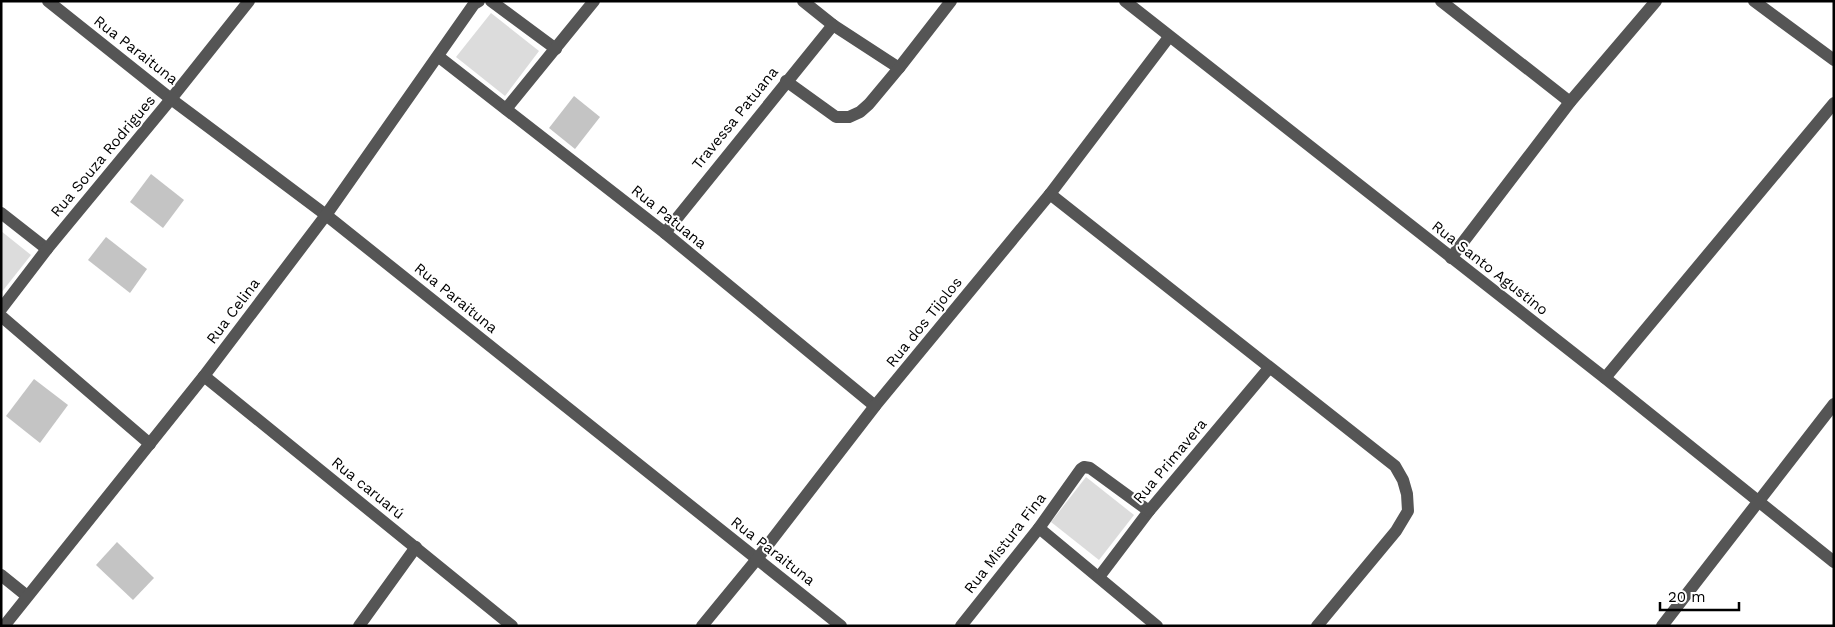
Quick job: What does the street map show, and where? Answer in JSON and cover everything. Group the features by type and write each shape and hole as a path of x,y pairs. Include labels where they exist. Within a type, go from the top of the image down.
{"street":[{"name":"Rua Paraituna","path":"48,1 172,99 326,215 841,626"},
{"name":"Rua Souza Rodrigues","path":"1,309 47,249 172,99 249,1"},
{"path":"491,1 556,49"},
{"path":"506,109 594,1"},
{"path":"803,1 833,25 899,68"},
{"path":"786,81 836,117 849,117 860,112 899,68 951,1"},
{"name":"Rua Santo Agustino","path":"1125,1 1605,378 1834,562"},
{"path":"1441,1 1570,102"},
{"path":"1451,258 1570,102 1656,1"},
{"path":"1754,1 1834,60"},
{"name":"Rua Celina","path":"4,626 204,376 326,215 477,3"},
{"name":"Travessa Patuana","path":"665,233 833,25"},
{"name":"Rua dos Tijolos","path":"702,626 757,559 875,406 1050,194 1169,37"},
{"name":"Rua Patuana","path":"439,57 665,233 875,406"},
{"path":"1605,378 1834,103"},
{"path":"1050,194 1395,466 1403,480 1407,494 1408,511 1396,531 1317,626"},
{"path":"1,213 47,249"},
{"path":"1,316 150,444"},
{"name":"Rua Primavera","path":"1098,577 1149,510 1269,368"},
{"name":"Rua caruarú","path":"204,376 512,626"},
{"path":"1662,626 1834,404"},
{"name":"Rua Mistura Fina","path":"961,626 1039,528 1084,467 1090,468 1149,510"},
{"path":"1039,528 1158,626"},
{"path":"359,626 416,548"},
{"path":"1,575 27,596"}],"shaded area":[{"path":"491,13 539,51 505,96 456,57"},
{"path":"1,231 31,255 1,293"},
{"path":"1086,477 1134,515 1099,560 1051,522"}],"building":[{"path":"574,96 600,117 575,149 549,128"},
{"path":"151,174 184,200 163,228 130,202"},
{"path":"106,237 147,269 130,293 88,260"},
{"path":"34,379 68,405 40,443 6,416"},
{"path":"117,542 154,578 133,600 96,565"}]}
